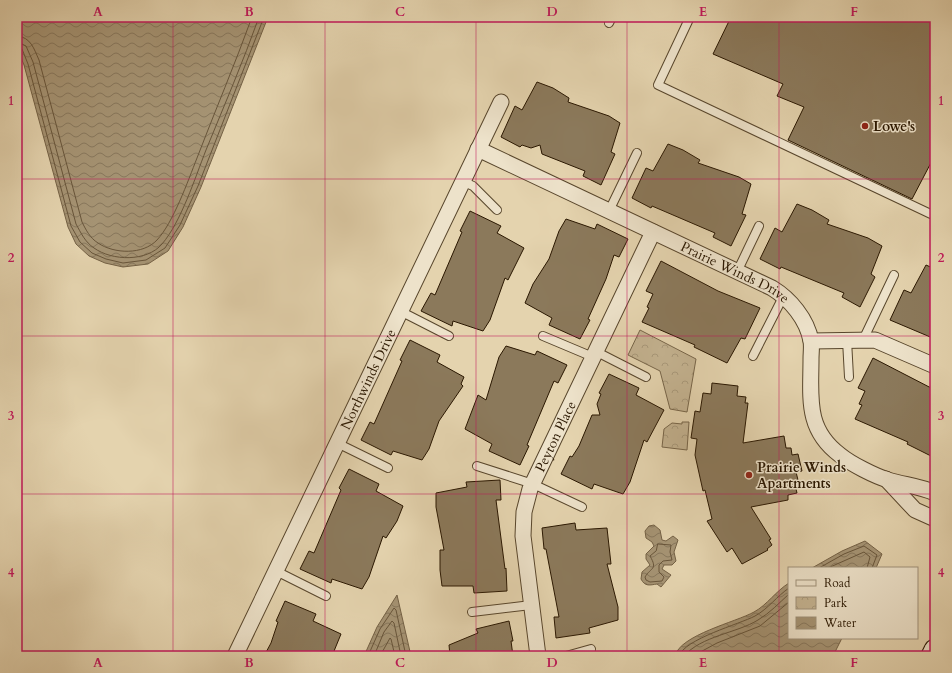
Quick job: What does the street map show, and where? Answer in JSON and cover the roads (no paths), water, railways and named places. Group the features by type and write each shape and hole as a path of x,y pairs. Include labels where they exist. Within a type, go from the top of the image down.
{"street":[{"name":"Northwinds Drive","path":"235,656 501,102"},
{"name":"Prairie Winds Drive","path":"478,149 784,295 795,308 805,324 811,341 811,412 816,427 826,442 840,456 886,480 935,493"},
{"name":"Peyton Place","path":"538,656 523,536 524,512 533,484 653,232"},
{"path":"811,341 876,340 935,366"},
{"name":"Prairie Winds Drive","path":"886,480 915,510 935,519"},
{"path":"932,656 935,650"}],"lane":[{"path":"690,17 658,85 935,216"},
{"path":"609,211 637,153"},
{"path":"462,181 473,186 497,210"},
{"path":"737,272 759,226"},
{"path":"863,340 894,275"},
{"path":"753,356 784,295"},
{"path":"400,311 449,336"},
{"path":"544,336 594,354 646,377"},
{"path":"847,340 849,377"},
{"path":"337,443 388,468"},
{"path":"477,466 533,484 582,506"},
{"path":"276,571 326,596"},
{"path":"472,612 531,605"},
{"path":"566,656 591,649"}],"water":[{"path":"17,17 268,17 201,187 183,227 168,251 148,264 123,267 105,263 89,256 76,244 68,227 24,65 17,48"},
{"path":"654,525 660,530 662,540 666,541 673,536 678,540 674,552 676,561 672,565 664,565 662,569 671,575 661,587 657,584 646,584 641,579 642,572 650,565 646,559 646,554 654,546 652,542 646,538 645,531 649,526"},
{"path":"865,541 882,554 876,567 814,567 842,551"},
{"path":"788,584 788,639 842,639 833,656 675,656 679,648 697,635 754,612 763,606"},
{"path":"397,595 411,656 364,656 377,627"}],"place":[{"name":"Lowe's","path":"865,126"},
{"name":"Prairie Winds Apartments","path":"749,475"}]}
